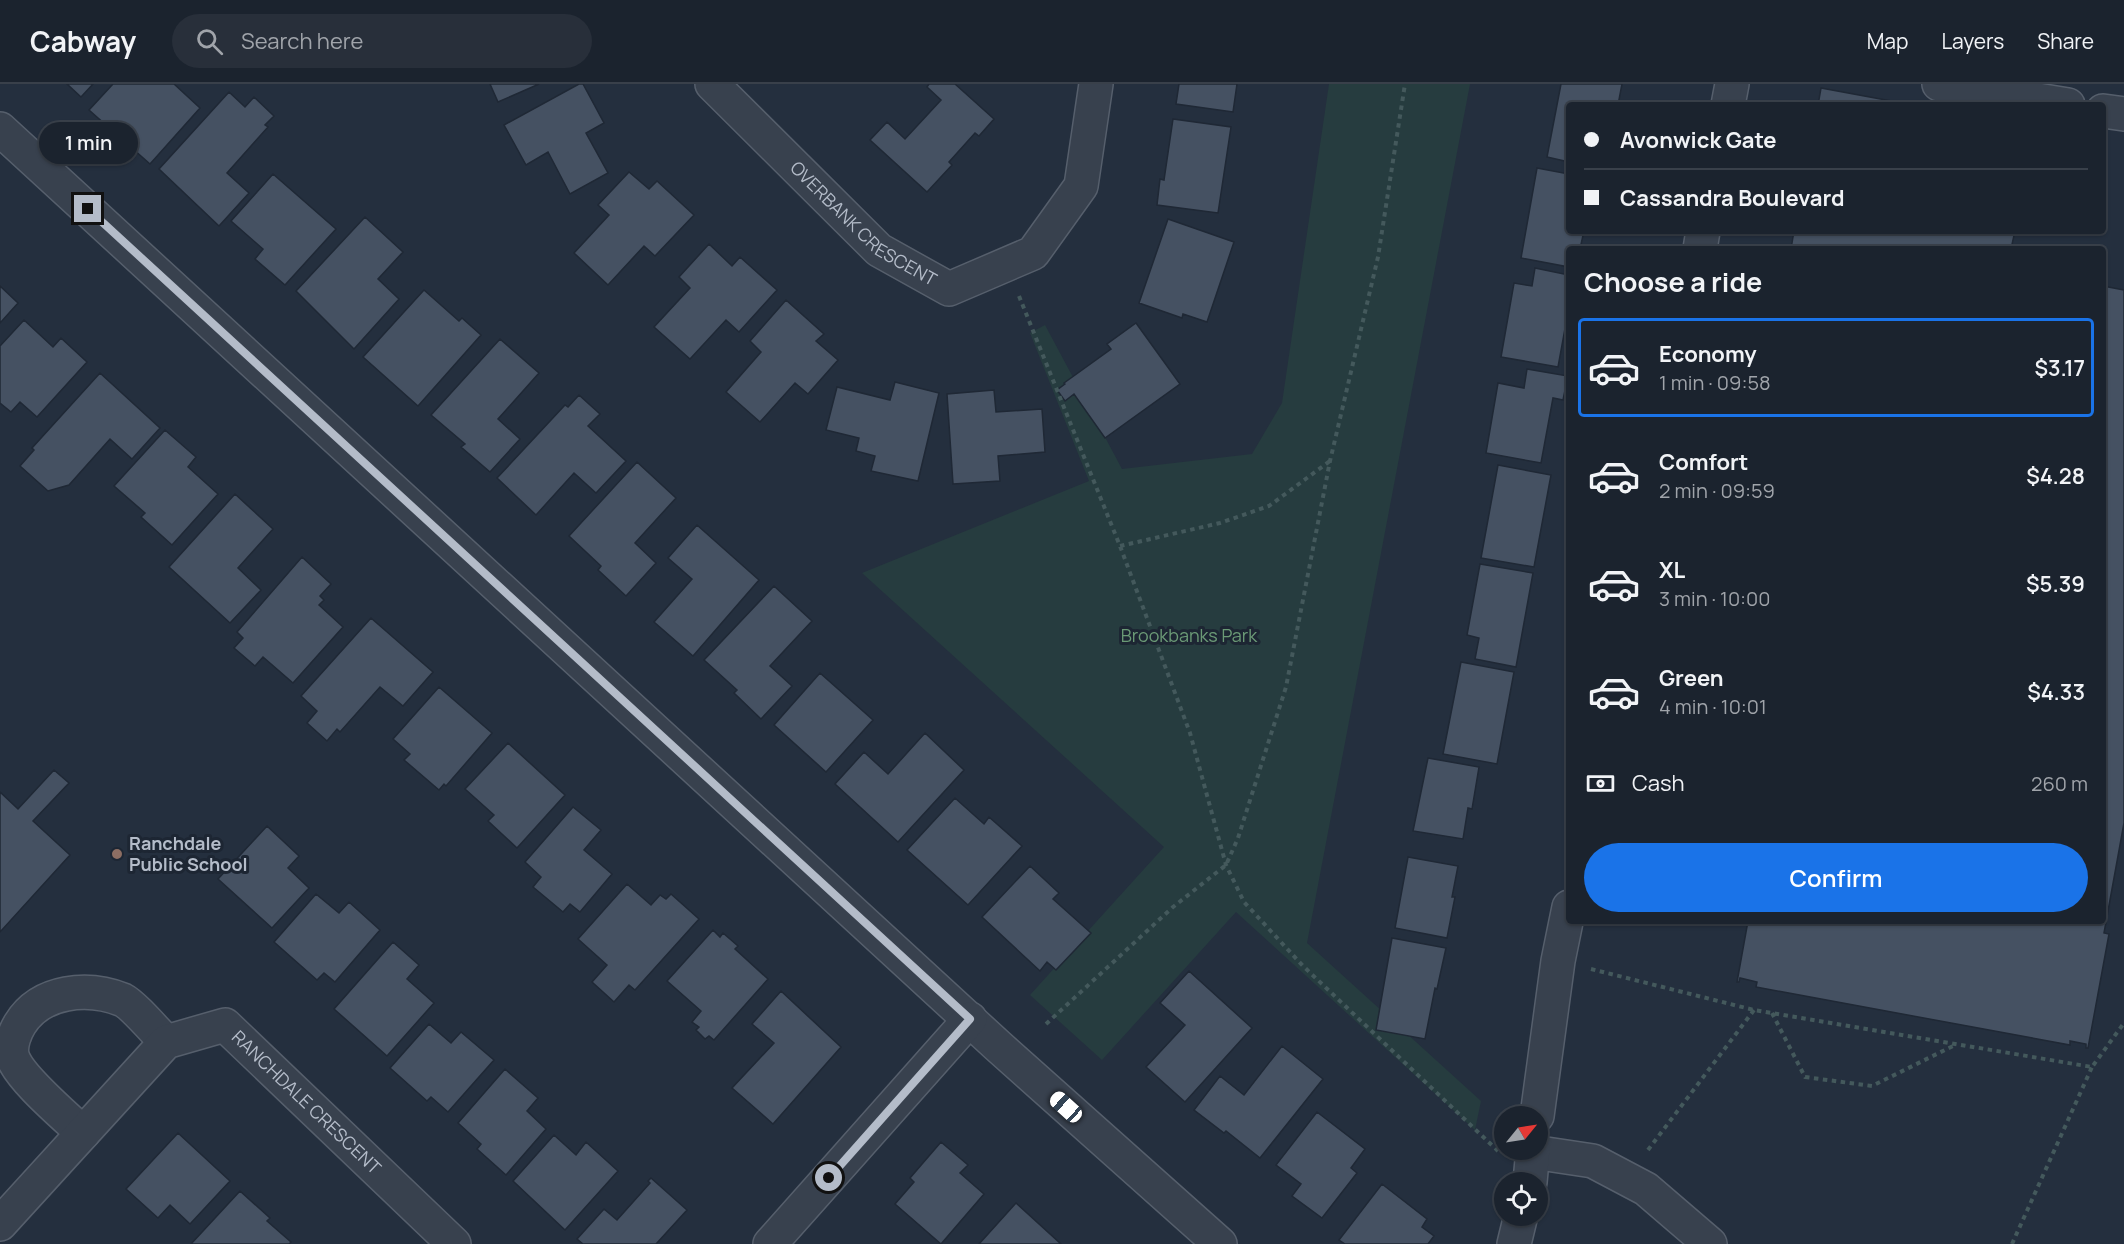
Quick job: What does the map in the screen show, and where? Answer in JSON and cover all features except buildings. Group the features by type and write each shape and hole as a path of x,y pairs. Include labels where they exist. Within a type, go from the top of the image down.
{"street":[{"name":"OVERBANK CRESCENT","path":"712,84 879,250 949,289 1033,254 1081,186 1096,84"},
{"path":"1729,102 1732,84"},
{"path":"1939,84 2050,102"},
{"path":"2106,111 2124,114"},
{"path":"0,129 970,1019 1220,1244"},
{"path":"1538,1106 1558,961 1566,922"},
{"path":"0,1224 83,1133 166,1042 125,1001 90,992 56,995 27,1013 14,1034 12,1054 22,1072 83,1133"},
{"path":"784,1239 970,1019"},
{"name":"RANCHDALE CRESCENT","path":"166,1042 225,1025 454,1244"},
{"path":"1532,1166 1593,1161 1646,1189 1710,1244"},
{"path":"1514,1244 1518,1226"}],"path":[{"path":"1046,1024 1173,907 1226,866 1239,838 1286,687 1329,461 1342,415 1378,257 1405,84"},
{"path":"1006,265 1120,546 1190,733 1226,866 1244,902 1304,966 1532,1166"},
{"path":"1120,546 1220,523 1269,506 1329,461"},
{"path":"1558,961 1754,1010 2092,1067"},
{"path":"1626,1179 1754,1010"},
{"path":"1772,1013 1805,1077 1872,1086 1956,1044"},
{"path":"2012,1244 2092,1067 2124,1023"}],"green space":[{"name":"Brookbanks Park","path":"1329,84 1470,84 1307,943 1481,1101 1475,1130 1236,912 1102,1060 1030,995 1164,847 862,573 1089,481 1030,333 1045,325 1122,469 1252,454 1282,403"}],"place":[{"name":"Ranchdale Public School","path":"117,854"}],"route":[{"path":"88,209 970,1019 829,1178"}]}
